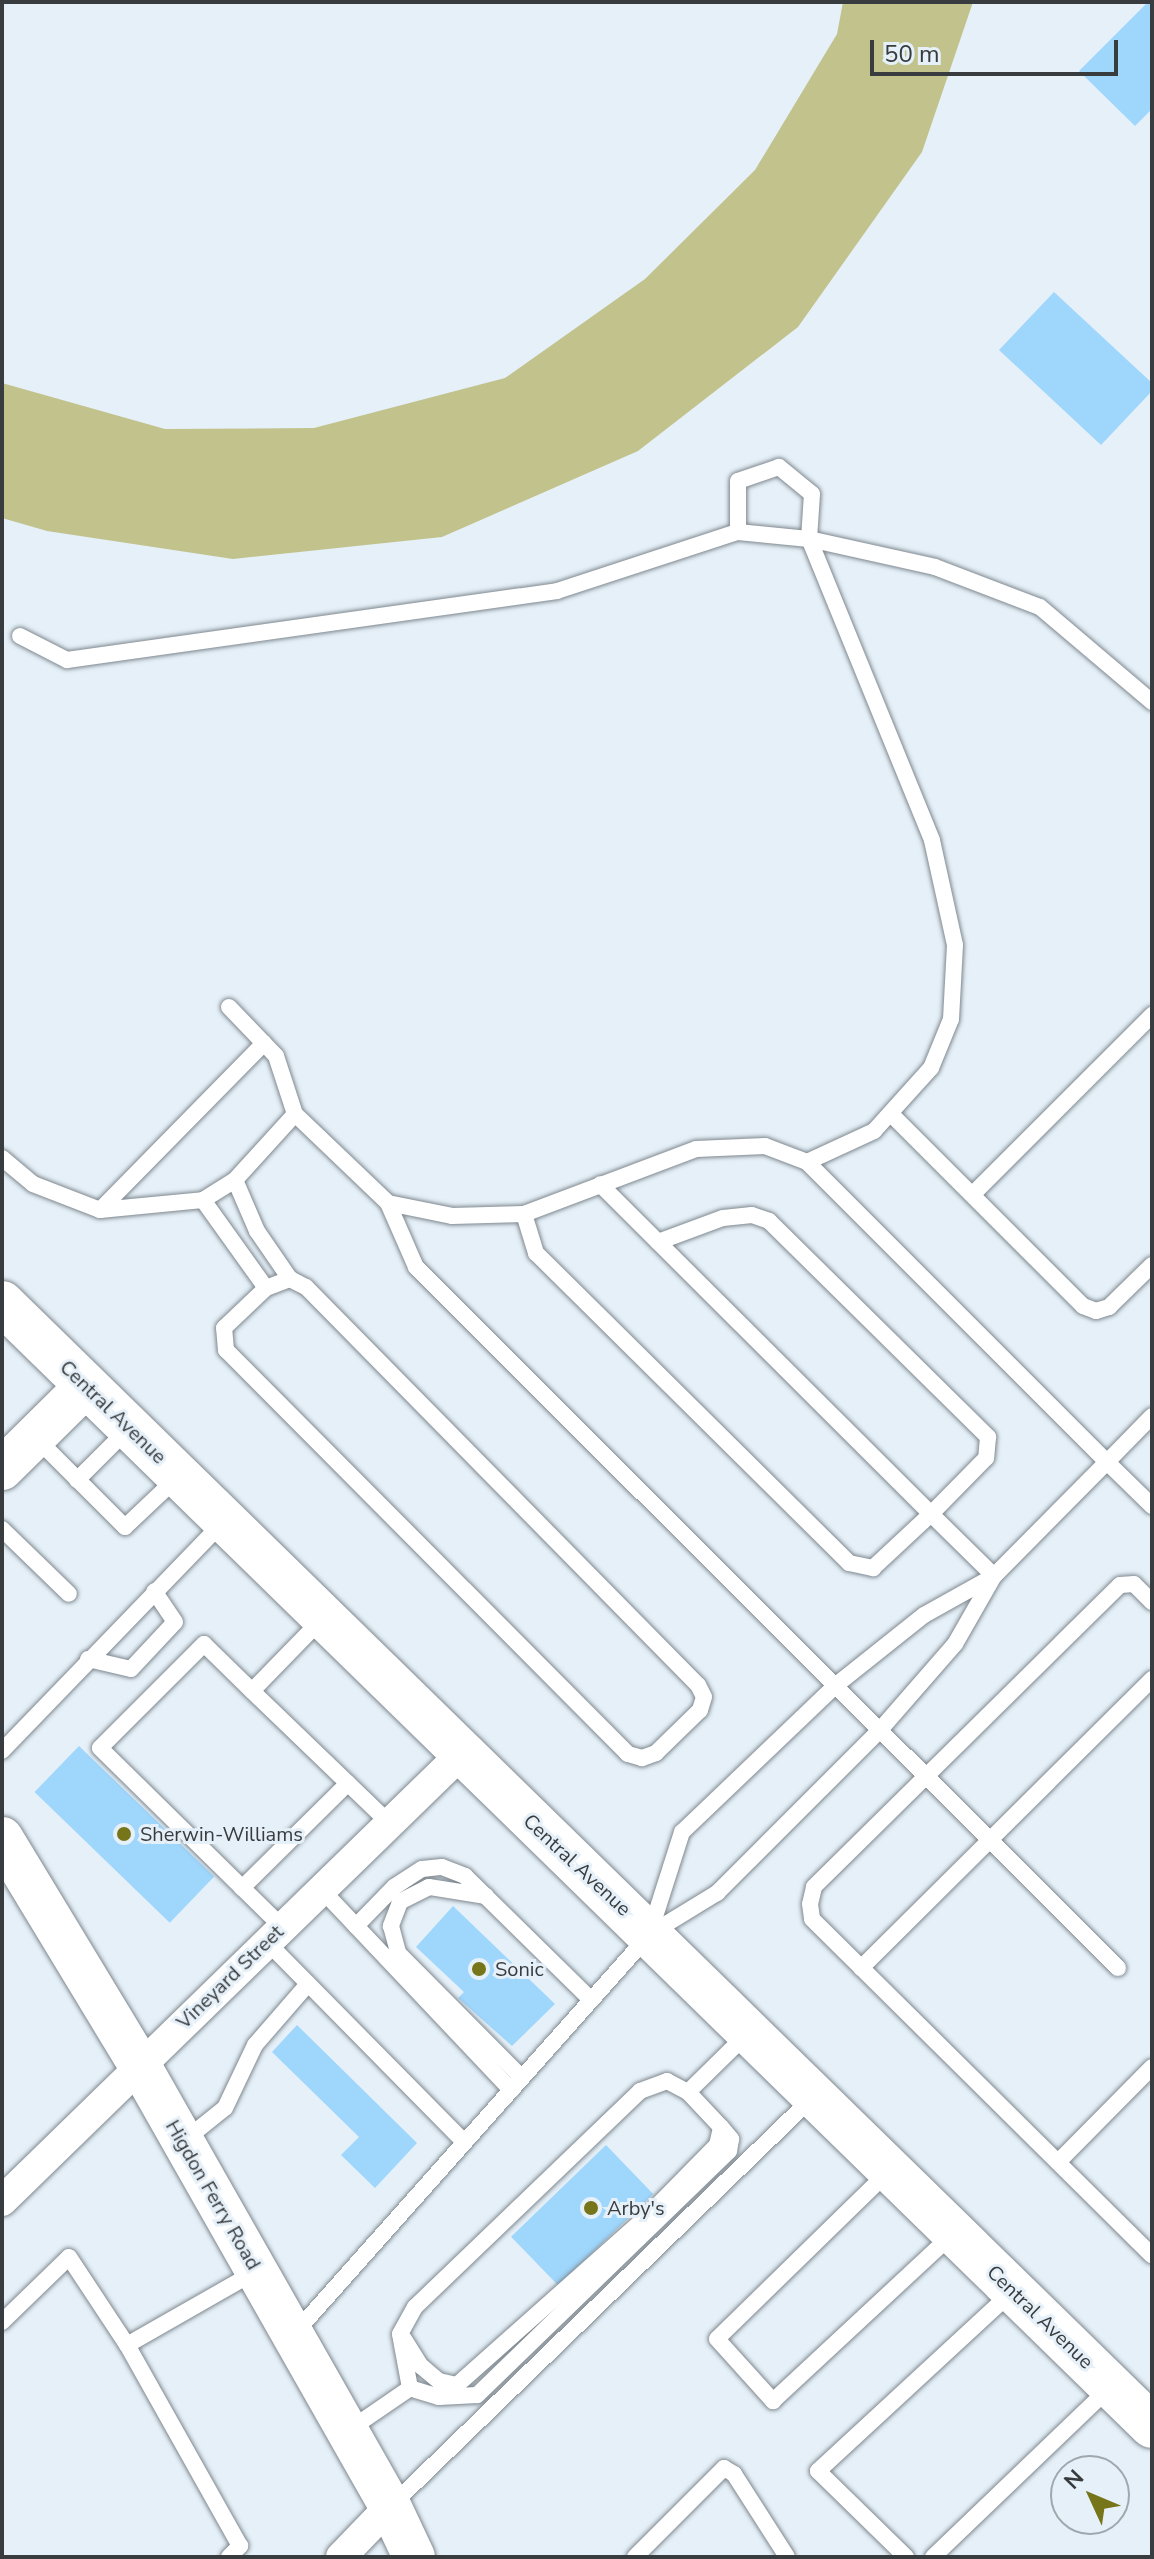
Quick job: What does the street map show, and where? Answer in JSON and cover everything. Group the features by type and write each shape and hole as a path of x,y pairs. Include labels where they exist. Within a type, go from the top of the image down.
{"main road":[{"name":"Central Avenue","path":"2,1303 460,1755 650,1934 1152,2426"},
{"path":"2,1469 86,1386"},
{"name":"Higdon Ferry Road","path":"2,1838 139,2064 390,2506 414,2557"}],"street":[{"name":"Vineyard Street","path":"2,2201 139,2064 460,1755"},
{"path":"341,2557 390,2506"}],"lane":[{"path":"738,532 738,481 779,467 812,494 809,539 932,840 955,945 951,1019 931,1068 892,1115 874,1131 807,1162"},
{"path":"20,636 67,660 557,591 738,532 809,539 935,567 1040,607 1152,702"},
{"path":"229,1007 276,1056 295,1114 388,1203 416,1267 1118,1968"},
{"path":"974,1193 1152,1015"},
{"path":"100,1210 264,1043"},
{"path":"2,1158 33,1184 100,1210 203,1200 235,1180 295,1114"},
{"path":"892,1115 974,1193 1083,1306 1096,1311 1109,1307 1152,1265"},
{"path":"388,1203 452,1216 524,1214 696,1149 765,1146 807,1162 1152,1506"},
{"path":"235,1180 257,1231 290,1279 306,1287 698,1685 704,1697 700,1710 656,1753 642,1758 628,1754 226,1350 224,1328 266,1288 290,1279"},
{"path":"600,1184 994,1576"},
{"path":"203,1200 266,1288"},
{"path":"524,1214 536,1253 849,1563 873,1568 986,1458 988,1437 769,1221 752,1215 723,1218 658,1242"},
{"path":"293,2335 650,1934 717,1893 880,1730 955,1644 994,1576 1152,1416"},
{"path":"77,1480 129,1428"},
{"path":"35,1437 125,1527 179,1476"},
{"path":"2,1751 224,1520"},
{"path":"2,1529 69,1594"},
{"path":"650,1934 682,1832 835,1686 924,1615 994,1576"},
{"path":"1152,1602 1134,1584 1120,1585 814,1887 812,1919 1152,2255"},
{"path":"88,1659 131,1669 175,1622 154,1591"},
{"path":"252,1691 324,1618"},
{"path":"389,1823 204,1644 100,1748 242,1888 308,1984 463,2141"},
{"path":"861,1968 1152,1679"},
{"path":"242,1888 348,1783"},
{"path":"356,1926 394,1887 422,1869 454,1871 486,1896 591,2000"},
{"path":"486,1896 429,1887 400,1902 391,1926 398,1953 516,2084"},
{"path":"321,1889 516,2084"},
{"path":"183,2141 225,2108 255,2045 308,1984"},
{"path":"688,2092 749,2032"},
{"path":"1059,2161 1152,2067"},
{"path":"667,2081 688,2092 731,2139 729,2151 477,2395 439,2397 410,2388 400,2334 415,2307 640,2091 667,2081"},
{"path":"390,2506 814,2096"},
{"path":"400,2334 421,2366 439,2381 457,2385 644,2219 717,2145 721,2127"},
{"path":"890,2170 717,2339 773,2401 953,2233"},
{"path":"2,2322 69,2257 127,2345 240,2546 229,2557"},
{"path":"127,2345 256,2271"},
{"path":"906,2557 818,2471 1013,2291"},
{"path":"933,2557 1112,2385"},
{"path":"347,2431 410,2388"},
{"path":"635,2557 724,2468 734,2474 787,2557"}],"green space":[{"path":"843,2 973,2 922,152 798,327 638,451 442,537 233,559 47,531 2,518 2,383 165,429 314,428 505,378 645,279 755,170 837,34"}],"building":[{"path":"1148,2 1152,2 1152,109 1135,126 1079,71"},
{"path":"1054,292 1152,383 1152,391 1101,445 999,350"},
{"name":"Sherwin-Williams","path":"79,1746 214,1877 170,1923 35,1792"},
{"name":"Sonic","path":"453,1906 555,2004 512,2046 458,1998 464,1992 416,1947"},
{"path":"297,2025 417,2143 375,2188 341,2155 359,2137 272,2052"},
{"name":"Arby's","path":"606,2145 653,2194 558,2286 511,2237"}],"place":[{"name":"Sherwin-Williams","path":"124,1834"},
{"name":"Sonic","path":"479,1969"},
{"name":"Arby's","path":"591,2208"}]}
